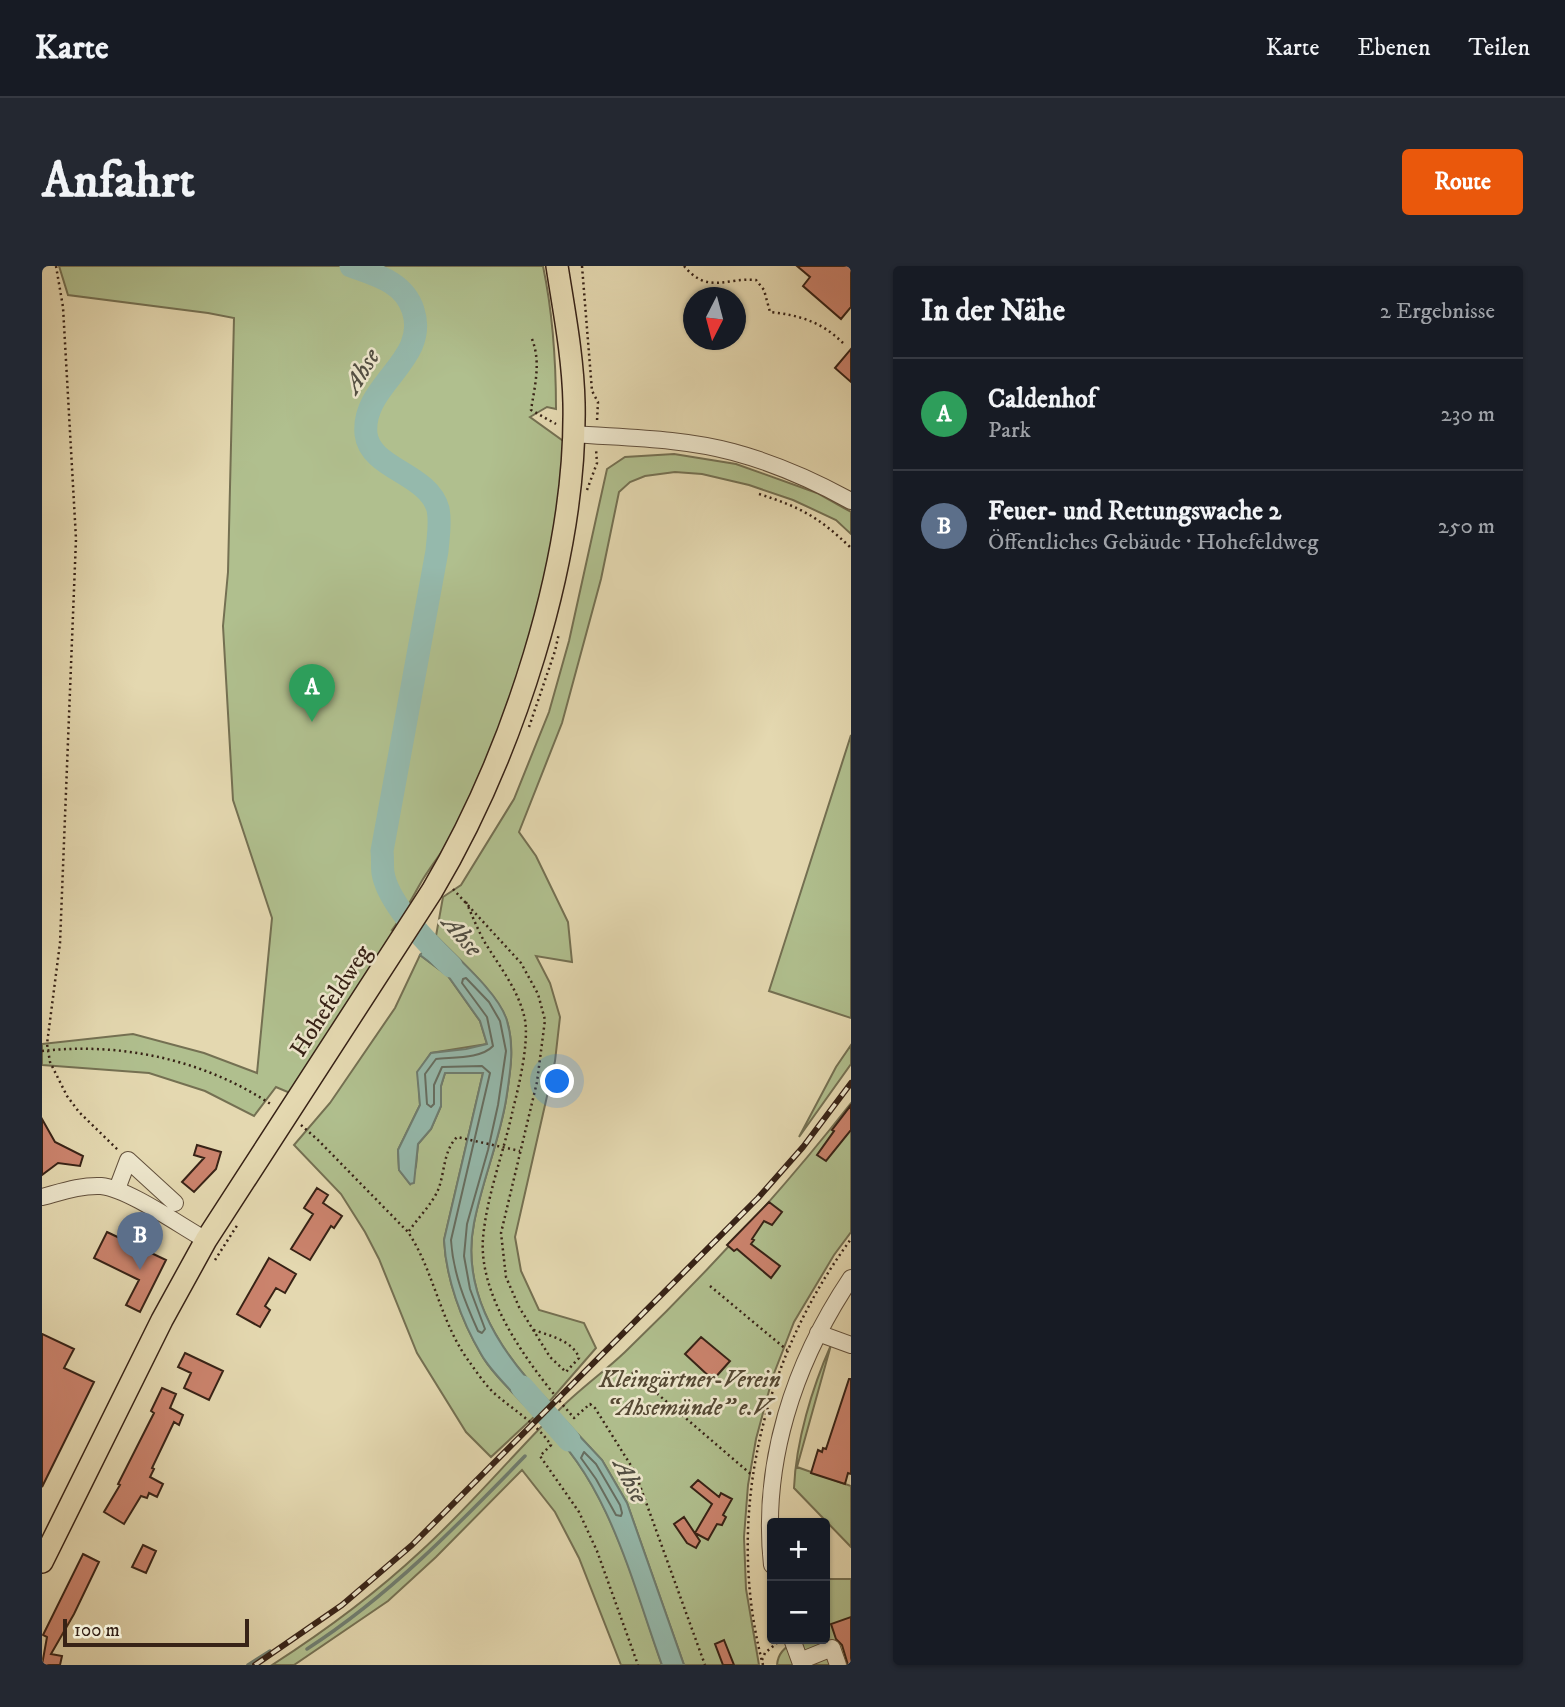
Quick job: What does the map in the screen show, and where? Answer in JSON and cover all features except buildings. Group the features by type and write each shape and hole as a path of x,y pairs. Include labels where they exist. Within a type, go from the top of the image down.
{"main road":[{"name":"Hohefeldweg","path":"42,1563 162,1320 206,1240 294,1120 436,885 454,853 500,754 537,645 564,523 574,402 568,336 557,266"}],"street":[{"path":"573,430 596,436 674,442 732,452 790,471 851,501"},
{"path":"117,1189 128,1160 175,1203"},
{"path":"42,1197 81,1187 117,1189 206,1240"},
{"path":"769,1518 773,1468 780,1434 796,1385 818,1333 851,1278"},
{"path":"818,1333 851,1345"},
{"path":"794,1644 800,1661 832,1648 838,1665"}],"path":[{"path":"56,266 63,307 76,539 60,943 48,1050 50,1062 66,1096 128,1160"},
{"path":"582,266 592,391 598,402 596,436"},
{"path":"684,266 693,275 710,283 756,280 764,290 770,312 795,315 821,325 843,343"},
{"path":"533,339 537,351 537,370 531,410 547,420 573,430"},
{"path":"758,494 791,504 814,516 851,548"},
{"path":"436,885 466,902 521,963 538,994 545,1020 537,1082 501,1233 506,1277 531,1329 550,1357 566,1372 579,1358 576,1350 563,1341 531,1329"},
{"path":"466,902 484,940 514,990 525,1020 520,1078 483,1241 484,1261 491,1291 500,1315 546,1385 574,1418 590,1404 595,1408 628,1459 653,1518 705,1665"},
{"path":"42,1051 116,1050 175,1061 218,1075 259,1096 294,1120 318,1140 408,1232 420,1250 445,1315 466,1357 493,1392 542,1432 551,1445 540,1456 584,1522 638,1665"},
{"path":"408,1232 436,1194 452,1142 457,1138 520,1151"},
{"path":"763,1665 749,1587 748,1536 757,1444 787,1350 810,1302 851,1238"},
{"path":"710,1286 787,1350"},
{"path":"632,1372 753,1476"},
{"path":"762,1660 765,1653 778,1644"}],"green space":[{"path":"59,266 543,266 553,337 556,409 547,407 530,417 566,443 544,590 519,685 503,731 457,829 290,1093 276,1087 254,1116 205,1091 149,1073 42,1065 42,1044 133,1034 204,1053 257,1073 272,918 233,800 223,626 228,572 234,318 68,295"},
{"path":"674,454 736,464 817,493 851,512 851,534 836,520 793,500 749,485 702,474 675,472 645,476 630,482 619,492 601,579 562,723 519,832 536,856 568,922 572,962 536,956 550,983 560,1017 555,1061 515,1237 521,1271 539,1310 584,1323 596,1348 549,1402 501,1344 479,1298 473,1274 471,1249 474,1223 503,1116 509,1080 511,1051 507,1021 486,988 436,936 443,897 461,885 514,799 549,712 569,641 607,469 625,457"},
{"path":"851,735 851,1018 769,991"},
{"path":"420,955 448,976 480,1021 487,1044 431,1053 418,1072 420,1105 398,1150 399,1170 410,1184 416,1166 418,1144 431,1129 441,1106 441,1086 445,1073 483,1073 444,1240 445,1254 456,1298 481,1354 499,1378 535,1416 491,1457 466,1432 417,1353 379,1259 365,1232 341,1194 294,1145 330,1103 395,1008"},
{"path":"851,1045 851,1064 799,1137 836,1067"},
{"name":"Kleingärtner-Verein “Ahsemünde” e.V.","path":"851,1103 851,1232 794,1322 773,1376 756,1439 748,1485 744,1537 746,1589 759,1665 684,1665 627,1503 602,1460 557,1412 625,1352 713,1263 798,1168"},
{"path":"831,1345 797,1467 851,1486 851,1547 830,1525 830,1518 823,1518 794,1488 798,1452 817,1379"},
{"path":"544,1424 567,1448 603,1505 629,1569 662,1665 621,1665 579,1558 555,1512 522,1470 388,1601 294,1665 272,1665 349,1611 404,1567 453,1520"},
{"path":"830,1579 851,1579 851,1665 777,1665 779,1657 788,1646 830,1644"}],"water":[{"path":"436,936 496,999 507,1021 511,1060 506,1100 477,1207 471,1249 473,1274 489,1322 516,1364 549,1402 535,1416 499,1378 481,1354 456,1299 445,1254 444,1240 483,1073 445,1073 441,1086 441,1106 431,1129 418,1144 414,1183 410,1184 399,1170 398,1150 420,1105 417,1072 431,1053 487,1044 480,1021 448,976 420,955"},
{"path":"557,1412 602,1460 627,1503 684,1665 662,1665 629,1569 602,1505 567,1448 544,1424"}],"waterway":[{"name":"Ahse","path":"351,266 396,286 409,300 416,328 412,344 383,386 367,416 366,434 370,446 388,464 423,487 438,509 439,520 437,551 382,851 383,873 386,885 401,911 451,966"},
{"name":"Ahse","path":"522,1387 569,1440"},
{"path":"307,1649 394,1583 448,1534 525,1456"},
{"path":"248,1665 270,1651"}],"railway":[{"path":"255,1665 342,1605 412,1545 758,1198 803,1147 851,1083"}],"place":[{"name":"Caldenhof","path":"312,722"},
{"name":"Feuer- und Rettungswache 2","path":"140,1270"}]}
